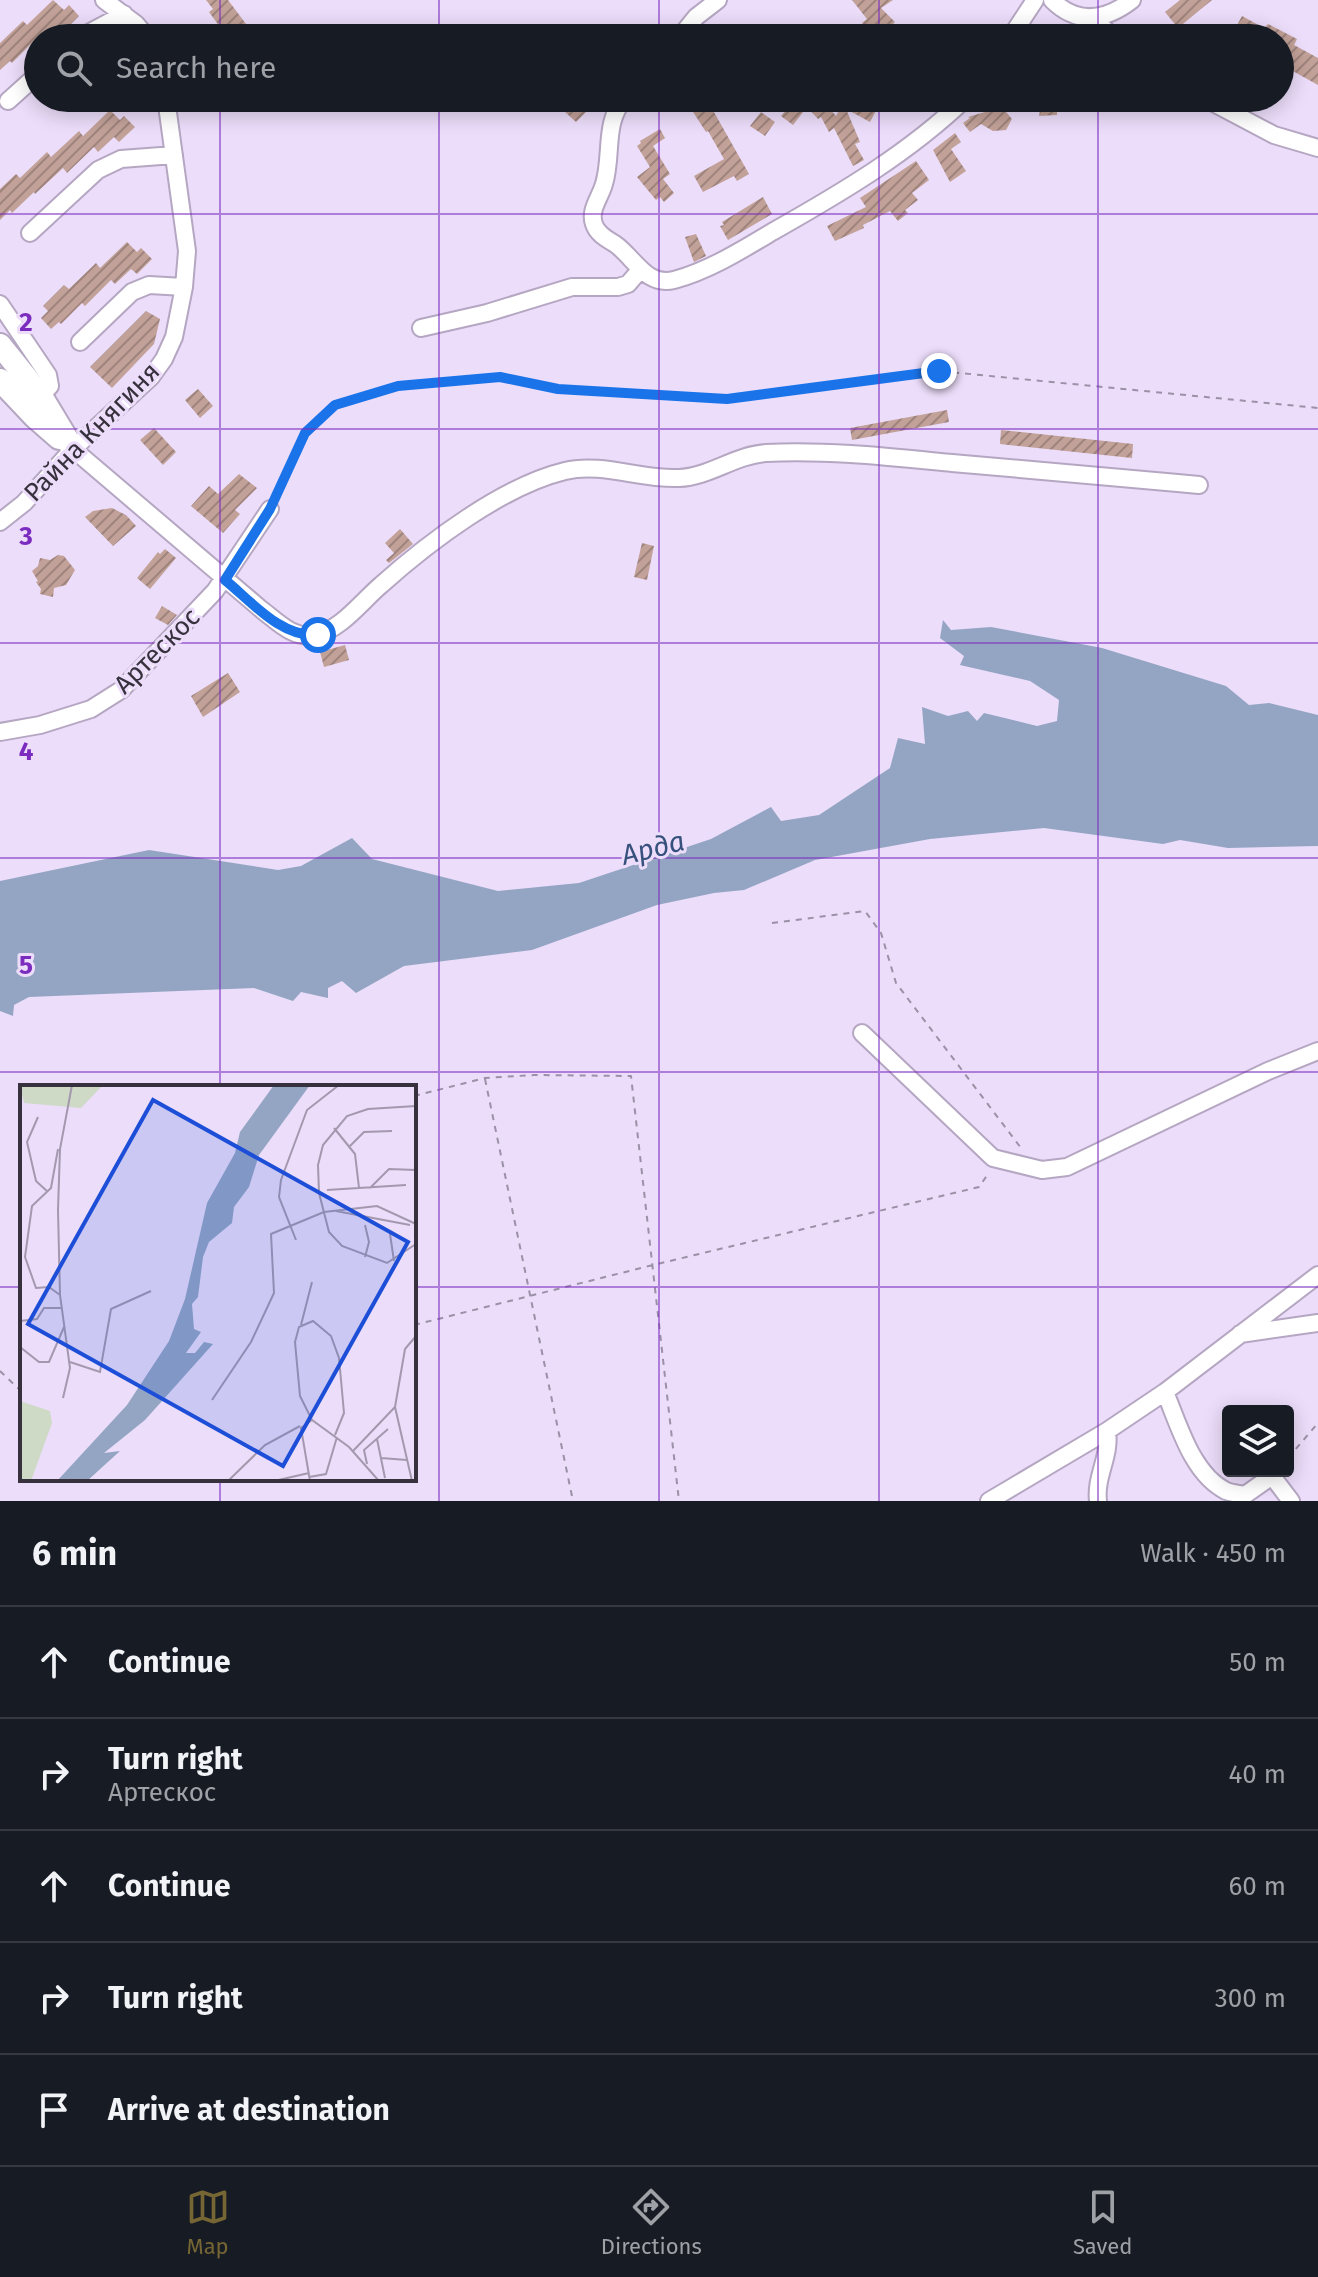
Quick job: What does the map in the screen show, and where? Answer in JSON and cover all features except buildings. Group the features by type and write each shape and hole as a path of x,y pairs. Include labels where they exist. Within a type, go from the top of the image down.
{"main road":[{"path":"0,345 41,396 73,449"},
{"path":"0,380 35,417 73,449"}],"street":[{"path":"104,0 134,24"},
{"path":"690,24 718,0"},
{"path":"1019,24 1035,0"},
{"path":"1052,0 1075,16 1094,19 1132,0"},
{"path":"105,24 124,14"},
{"path":"1094,19 1099,24"},
{"path":"8,101 24,87"},
{"name":"Райна Княгиня","path":"0,522 24,503 73,449 151,377 174,337 184,287 187,251 168,112"},
{"path":"615,112 604,184 592,213 594,227 629,256 640,270 655,279 671,281 734,254 839,194 895,158 949,112"},
{"path":"1230,112 1274,135 1318,148"},
{"path":"30,233 98,170 121,159 174,155"},
{"path":"421,328 487,313 572,287 618,287 628,284 640,270"},
{"path":"80,342 132,292 149,285 184,287"},
{"path":"0,304 48,375 50,386 41,396"},
{"path":"73,449 286,629 308,636 318,635 346,617 382,583 454,527 515,491 565,471 578,469 678,478 690,477 752,455 841,453 1199,485"},
{"name":"Артескос","path":"0,732 40,725 91,709 121,690 225,580 270,509"},
{"path":"862,1033 993,1158 1036,1169 1067,1167 1268,1071 1318,1051"},
{"path":"989,1501 1107,1431 1192,1374 1318,1275"},
{"path":"1238,1335 1318,1323"},
{"path":"1165,1392 1191,1453 1206,1474 1226,1491 1245,1495 1272,1476 1291,1501"},
{"path":"1098,1501 1097,1490 1109,1444 1107,1431"}],"path":[{"path":"270,509 305,433 335,405 398,386 444,381 500,377 558,389 727,399 939,371 1318,408"},
{"path":"772,923 865,911 881,933 896,983 1036,1169"},
{"path":"416,1095 485,1078 631,1076 679,1501"},
{"path":"485,1078 573,1501"},
{"path":"416,1325 979,1187 992,1169 993,1158"},
{"path":"0,1371 20,1390"},
{"path":"1294,1451 1318,1423"}],"water":[{"path":"943,620 951,630 991,627 1102,648 1226,686 1249,705 1269,703 1318,715 1318,846 1228,848 1180,840 1163,844 1044,828 930,839 815,860 744,890 657,905 532,950 404,966 356,993 342,981 328,988 328,998 301,992 293,1001 254,988 29,997 14,1005 13,1016 0,1011 0,881 149,850 278,870 301,866 352,838 372,859 498,891 579,883 711,839 771,807 781,821 819,815 890,768 898,738 925,744 922,707 948,716 968,711 977,721 984,713 1037,726 1057,721 1059,700 1030,681 960,665 964,656 940,638"}],"route":[{"path":"318,635 296,634 286,629 225,580 270,509 305,433 335,405 398,386 500,377 558,389 727,399 939,371"}],"water label":[{"name":"Арда","path":"653,848"}]}
